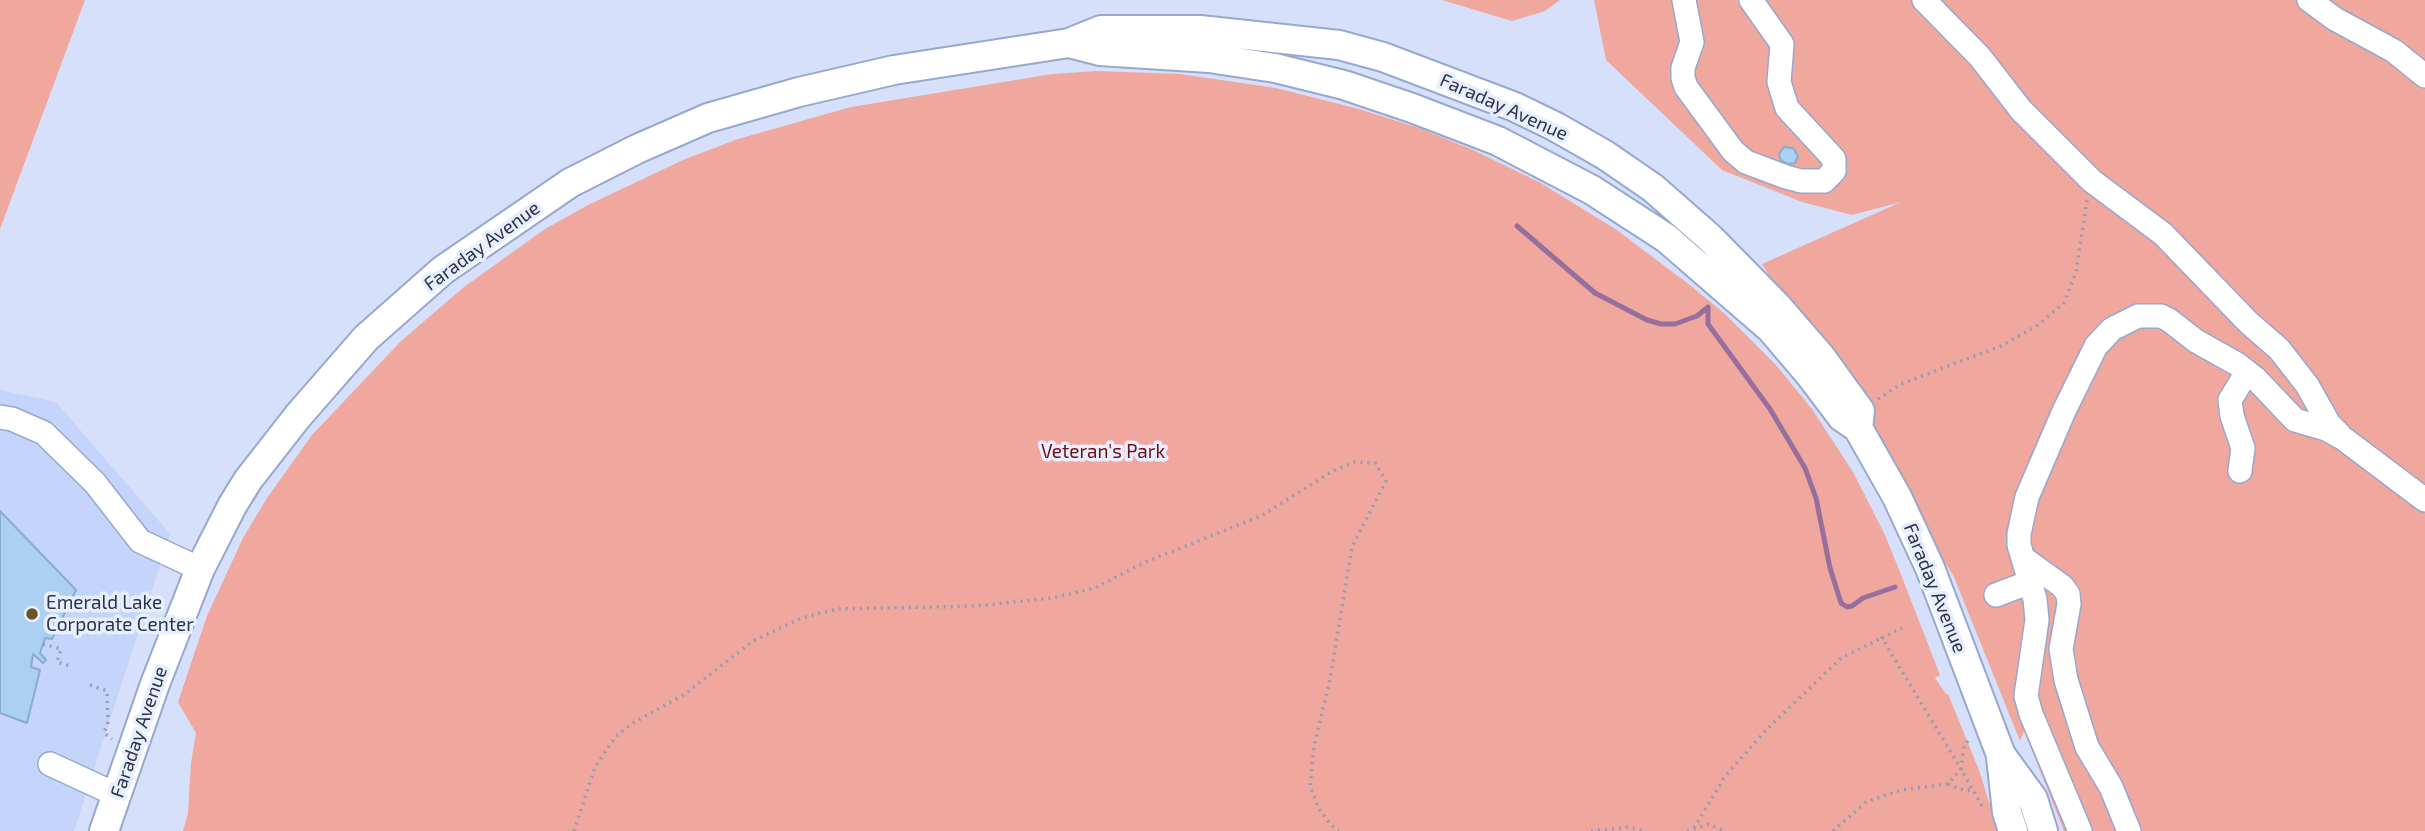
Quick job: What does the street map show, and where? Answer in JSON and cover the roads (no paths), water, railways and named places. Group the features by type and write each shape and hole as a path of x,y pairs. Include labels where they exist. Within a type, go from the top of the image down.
{"main road":[{"name":"Faraday Avenue","path":"104,831 155,684 200,569 248,480 298,416 366,338 443,270 570,183 637,149 708,118 799,92 894,70 1069,43 1101,30 1200,30 1339,45 1383,57 1515,107 1605,155 1653,188 1710,238 1775,303 1821,357 1859,419 1930,568 2001,755 2007,812 2012,831"},
{"name":"Faraday Avenue","path":"1069,43 1100,51 1209,58 1276,68 1344,85 1498,141 1592,190 1666,238 1771,329 1842,417 1859,419"},
{"name":"Faraday Avenue","path":"2001,755 2033,799 2043,831"}],"lane":[{"path":"1684,0 1692,38 1682,72 1684,82 1733,151 1746,162 1786,177 1801,181 1824,181 1834,172 1834,159 1801,125 1784,101 1779,82 1782,44 1751,0"},
{"path":"1924,0 1980,57 2021,110 2092,181 2163,234 2249,323 2279,349 2306,385 2329,424 2344,439"},
{"path":"2309,0 2335,19 2394,51 2425,76"},
{"path":"2080,831 2026,696 2038,620 2019,534 2027,497 2086,366 2096,346 2112,329 2138,316 2161,316 2247,372 2295,420 2326,429 2344,439 2425,500"},
{"path":"2240,471 2243,448 2232,416 2230,400 2247,372"},
{"path":"0,417 12,419 44,433 95,483 140,541 200,569"},
{"path":"2023,558 2062,586 2068,594 2069,604 2062,642 2062,663 2066,680 2087,747 2111,787 2129,831"},
{"path":"1996,595 2030,582"},
{"path":"50,764 117,794"}],"waterway":[{"path":"1517,226 1595,293 1647,320 1675,324 1697,316 1708,307"},
{"path":"1708,307 1708,324 1770,409 1805,468 1816,498 1830,568 1841,603 1847,607 1852,606 1863,598 1895,587"}],"place":[{"name":"Emerald Lake Corporate Center","path":"32,614"}],"park label":[{"name":"Veteran's Park","path":"1103,452"}]}
